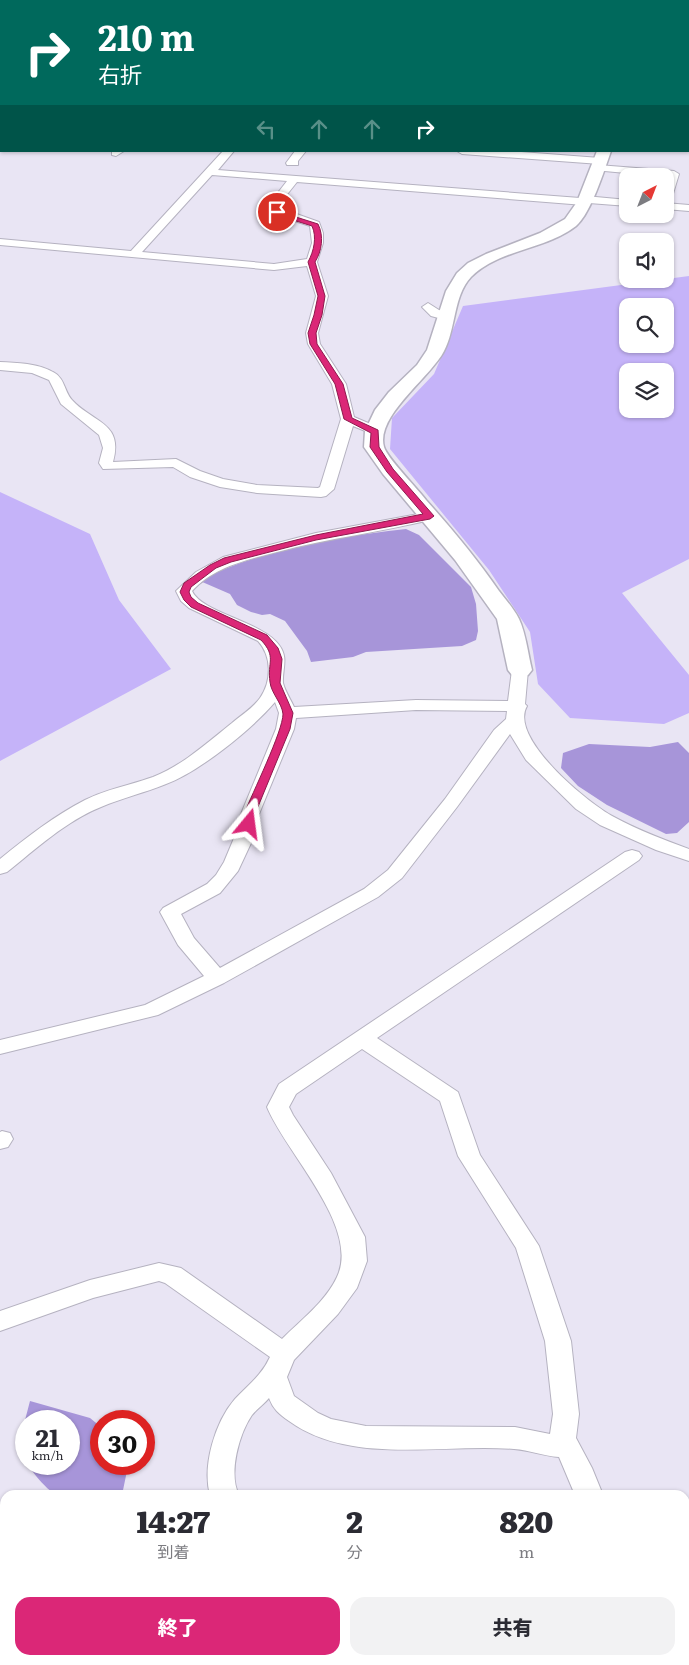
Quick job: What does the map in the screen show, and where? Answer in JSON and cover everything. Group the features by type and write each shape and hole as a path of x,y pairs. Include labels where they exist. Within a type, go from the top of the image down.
{"street":[{"path":"134,254 228,152"},
{"path":"294,163 291,163 300,152"},
{"path":"467,152 594,179 619,190"},
{"path":"209,172 294,179 619,177"},
{"path":"0,242 274,267 311,262 316,255 319,233 315,224 277,212 271,208 294,179"},
{"path":"594,179 619,197"},
{"path":"594,179 571,222 560,230 492,257 474,266 463,276 454,291 436,350 423,369 396,396 382,414 375,431 374,447 390,470 463,555 508,619 520,670 517,713 520,737 532,756 583,805 607,821 629,832 689,855"},
{"path":"674,207 689,208"},
{"path":"0,366 31,369 50,375 59,382 65,399 73,408 93,421 108,438 110,448 106,463 108,466 176,463 195,474 220,482 257,489 321,493 327,489 348,419 339,384 314,344 312,333 322,296 311,262"},
{"path":"428,307 435,313 446,316"},
{"path":"348,419 375,431"},
{"path":"0,868 52,826 93,803 162,780 196,761 257,711 268,698 275,683 277,659 273,648 264,638 195,605 187,598 184,592 188,586 213,566 228,560 316,537 430,516"},
{"path":"217,978 184,941 170,912 218,886 232,866 249,824 250,814 285,729 288,713 275,683"},
{"path":"288,713 416,705 517,713"},
{"path":"0,1047 151,1010 217,978 371,893 395,874 451,803 517,713"},
{"path":"224,1490 221,1464 229,1433 243,1408 329,1307 348,1281 355,1261 353,1237 323,1179 278,1107 287,1090 632,856"},
{"path":"363,1038 450,1097 469,1156 527,1246 558,1341 566,1414 562,1438 587,1490"},
{"path":"0,1321 90,1289 159,1272 172,1275 279,1365 284,1403 309,1421 326,1429 366,1437 515,1438 544,1445 567,1446"}],"shaded area":[{"path":"689,276 689,559 622,593 689,675 689,713 664,724 570,718 538,684 530,632 489,570 390,449 392,418 434,374 463,306 619,285 619,288 674,288 674,278"},
{"path":"0,492 90,534 119,600 171,669 0,761"},
{"path":"406,529 419,535 471,587 476,604 478,631 476,640 462,646 366,652 353,657 311,662 307,651 285,621 270,614 262,615 251,612 237,605 230,594 200,581 222,570 247,561 300,546 327,540"},
{"path":"678,742 689,753 689,822 677,833 666,834 607,805 578,786 561,768 563,753 589,744 650,747"},
{"path":"30,1401 62,1410 28,1410"},
{"path":"80,1415 90,1418 90,1475 126,1475 123,1490 50,1490 35,1475 80,1475"}],"route":[{"path":"249,824 250,814 285,729 288,713 275,683 277,659 273,648 264,638 195,605 187,598 184,592 200,575 213,566 228,560 316,537 430,516 390,470 374,447 375,431 348,419 339,384 314,344 312,333 322,296 311,262 316,255 319,233 315,224 277,212"}]}
